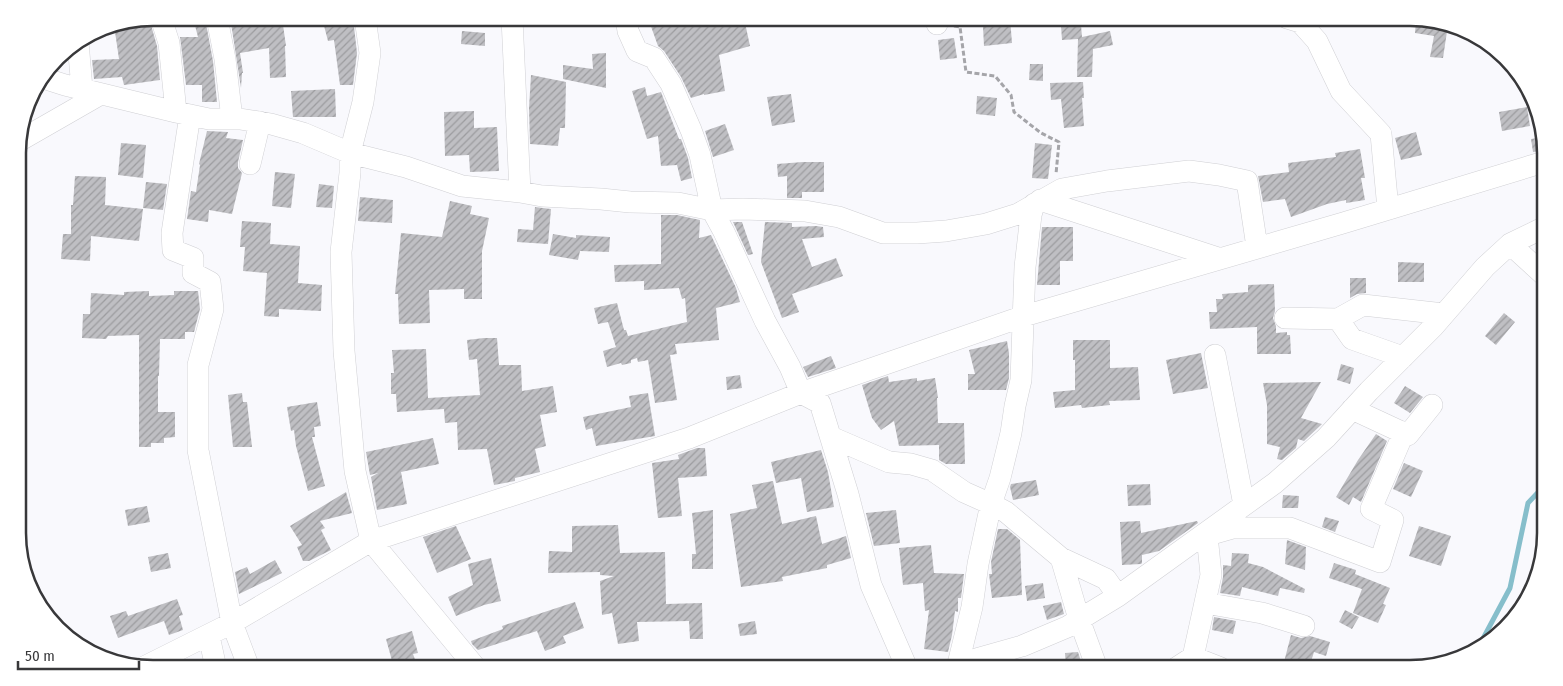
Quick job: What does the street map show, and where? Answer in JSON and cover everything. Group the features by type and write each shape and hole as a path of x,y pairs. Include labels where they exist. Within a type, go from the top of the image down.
{"street":[{"path":"1304,26 1317,41 1341,91 1381,134 1388,209"},
{"path":"164,27 169,43 183,114 172,233 173,250 192,258 193,273 210,282 213,309 198,366 198,450 232,623 246,660"},
{"path":"219,27 225,59 232,119"},
{"path":"366,27 370,53 363,102 350,154 350,173 341,252 344,351 355,471 371,541 469,660"},
{"path":"512,27 520,192"},
{"path":"627,27 637,51 654,58 671,84 700,155 712,210 765,321 790,367 800,393 820,403 848,494 871,585 903,659"},
{"path":"80,50 92,92"},
{"path":"50,80 183,114 209,119 260,122 303,133 350,154 406,167 462,186 542,196 678,203 712,210 805,211 839,217 883,233 946,231 986,224 1018,214 1062,189 1107,180 1189,171 1219,175 1247,180 1257,247"},
{"path":"28,135 92,92"},
{"path":"250,164 260,122"},
{"path":"159,660 209,636 371,541 689,438 800,393 1024,316 1537,164"},
{"path":"1043,199 1218,258"},
{"path":"958,659 972,607 978,564 991,504 1000,478 1011,433 1021,380 1025,268 1031,215 1043,199"},
{"path":"978,659 1022,646 1066,627 1118,596 1204,536 1282,478 1326,438 1485,268 1510,244 1537,231"},
{"path":"1510,244 1537,269"},
{"path":"1285,318 1338,319 1362,305 1444,314"},
{"path":"1338,319 1352,339 1402,357"},
{"path":"1215,355 1244,505"},
{"path":"1352,409 1408,435 1432,405"},
{"path":"1204,536 1232,528 1290,528 1380,562 1393,520 1371,509 1404,432"},
{"path":"830,437 889,462 911,464 932,470 964,492 1006,512 1061,558 1106,579 1118,596"},
{"path":"1186,659 1205,603 1211,575 1204,536"},
{"path":"1061,558 1079,619 1094,659"},
{"path":"1205,603 1262,613 1304,626"},
{"path":"209,636 214,660"}],"path":[{"path":"958,26 960,27 966,72 995,76 1011,95 1014,112 1041,133 1059,142 1043,199"}],"building":[{"path":"1011,26 1012,43 984,46 983,27"},
{"path":"1061,26 1081,26 1082,37 1110,31 1113,45 1093,49 1092,77 1077,77 1078,39 1062,40"},
{"path":"152,27 157,46 160,80 124,85 122,77 94,79 92,60 119,59 115,33 128,29"},
{"path":"195,27 207,27 213,61 217,102 202,102 202,85 186,85 180,37 198,37"},
{"path":"232,27 283,27 286,46 286,77 270,78 269,48 240,53 243,73 241,88"},
{"path":"324,27 354,27 357,53 353,85 340,85 334,40 328,41"},
{"path":"651,27 746,27 750,46 719,55 725,91 691,98 681,77 664,51 658,46"},
{"path":"1416,27 1447,32 1443,58 1430,57 1434,36 1415,33"},
{"path":"462,31 485,33 485,46 461,44"},
{"path":"954,38 957,58 940,60 938,40"},
{"path":"606,53 606,88 563,79 563,65 593,69 592,54"},
{"path":"1030,64 1043,64 1043,81 1029,80"},
{"path":"531,75 566,82 565,128 560,128 558,146 530,144 529,108"},
{"path":"1083,82 1084,126 1064,128 1061,99 1051,100 1050,83"},
{"path":"645,87 647,96 661,92 688,158 692,178 681,181 677,165 661,166 658,136 647,139 632,91"},
{"path":"335,89 336,117 293,117 291,91"},
{"path":"791,94 795,122 772,126 767,97"},
{"path":"977,96 997,98 995,116 976,114"},
{"path":"1527,107 1530,126 1502,131 1499,112"},
{"path":"474,111 474,128 497,127 499,171 470,172 469,155 445,156 444,112"},
{"path":"725,124 734,150 713,157 705,131"},
{"path":"207,131 228,132 226,138 243,140 238,162 238,168 242,173 232,214 209,210 208,222 187,219 191,191 196,192 199,164"},
{"path":"1416,132 1422,155 1401,160 1395,138"},
{"path":"1536,138 1537,151 1533,152 1531,139"},
{"path":"121,143 146,145 143,178 118,175"},
{"path":"1035,143 1052,145 1048,179 1032,178"},
{"path":"1360,149 1365,178 1361,178 1365,200 1346,203 1346,200 1327,204 1291,217 1285,199 1263,202 1258,176 1289,172 1288,163 1336,157 1335,153"},
{"path":"824,162 824,192 802,192 802,198 787,198 787,176 778,177 777,164"},
{"path":"275,172 295,174 291,208 272,206"},
{"path":"75,176 106,177 105,205 143,209 139,241 91,236 90,261 61,259 63,234 71,234 71,205 73,205"},
{"path":"146,182 167,184 163,210 143,208"},
{"path":"319,184 334,186 332,208 316,207"},
{"path":"360,197 393,200 392,223 358,221"},
{"path":"450,201 472,206 470,214 489,218 482,251 482,299 464,299 464,289 429,290 430,323 399,324 398,294 395,294 401,233 442,237"},
{"path":"535,207 551,209 548,244 517,242 518,229 533,230"},
{"path":"661,215 677,215 700,220 699,238 711,235 736,288 740,302 716,308 719,340 675,344 677,354 670,355 677,400 655,403 648,360 638,362 637,358 631,360 631,363 622,365 621,363 607,367 603,351 616,347 608,322 598,324 594,308 617,303 624,330 626,330 628,336 687,322 685,298 682,299 679,288 644,290 644,281 615,282 614,265 661,264"},
{"path":"242,221 271,223 270,244 300,246 298,283 322,285 321,311 279,309 279,317 264,316 267,273 243,271 245,247 240,247"},
{"path":"733,222 742,222 753,254 748,255"},
{"path":"765,222 792,223 792,227 823,227 824,237 802,239 812,267 836,258 843,276 792,294 799,312 782,318 761,262"},
{"path":"1042,227 1073,227 1073,261 1060,261 1060,285 1037,285"},
{"path":"553,234 576,238 576,235 610,237 609,252 580,251 578,260 549,255"},
{"path":"1398,262 1424,263 1424,282 1398,282"},
{"path":"1350,278 1366,278 1366,293 1357,294 1350,298"},
{"path":"1274,284 1275,311 1273,318 1276,333 1287,332 1287,335 1290,335 1291,354 1257,354 1257,327 1210,329 1209,312 1217,312 1216,299 1223,299 1222,294 1248,292 1248,285"},
{"path":"149,291 149,296 174,295 174,291 198,291 200,309 194,332 185,332 185,339 160,339 158,412 175,412 175,437 164,438 164,443 151,443 151,447 139,447 139,335 108,336 106,339 82,338 83,314 90,314 91,293 124,295 124,292"},
{"path":"1504,313 1515,322 1496,345 1485,336"},
{"path":"497,338 499,365 521,365 522,391 553,386 557,412 540,415 546,446 535,449 540,472 515,478 515,481 494,485 487,449 458,450 457,422 445,423 444,409 397,412 396,394 391,394 391,373 394,373 392,350 426,349 428,398 480,395 477,359 469,360 467,340"},
{"path":"1073,340 1110,340 1110,368 1138,367 1140,400 1109,401 1110,405 1082,408 1081,405 1055,408 1053,392 1075,390"},
{"path":"1007,341 1009,378 1006,390 968,390 968,374 975,374 969,350"},
{"path":"1201,353 1208,388 1173,394 1166,360"},
{"path":"831,356 836,368 808,377 803,367"},
{"path":"1341,364 1354,368 1350,384 1337,380"},
{"path":"740,375 742,388 727,390 726,377"},
{"path":"888,376 889,382 917,378 917,381 935,378 938,398 938,423 964,423 965,464 946,464 939,460 939,445 899,446 894,421 881,430 872,418 862,385"},
{"path":"1321,382 1301,418 1322,424 1304,441 1298,439 1296,448 1282,460 1277,459 1280,447 1267,444 1267,405 1263,383"},
{"path":"1405,386 1423,397 1410,413 1394,403"},
{"path":"242,393 243,402 247,402 252,447 233,447 228,395"},
{"path":"648,393 655,436 596,446 592,428 586,430 583,417 631,407 629,396"},
{"path":"317,402 321,426 314,427 315,437 312,437 325,486 308,491 296,446 294,430 291,431 287,407"},
{"path":"1376,434 1387,441 1361,502 1353,497 1349,505 1336,497"},
{"path":"433,438 439,464 401,472 407,504 377,510 371,477 378,473 370,475 366,452"},
{"path":"697,448 705,448 707,476 678,478 682,516 658,518 652,463 679,459 678,455"},
{"path":"821,450 828,472 834,507 807,512 801,478 776,483 771,462"},
{"path":"1404,463 1423,471 1411,497 1393,489"},
{"path":"1036,480 1039,495 1013,500 1011,484"},
{"path":"773,481 782,524 816,516 822,544 846,536 851,558 827,565 827,568 782,577 783,581 741,587 730,514 757,508 752,485"},
{"path":"1150,484 1151,505 1128,506 1127,485"},
{"path":"346,492 352,513 320,521 325,528 321,530 331,550 309,561 303,561 297,547 302,545 290,526"},
{"path":"1283,495 1299,496 1298,508 1282,508"},
{"path":"147,506 150,522 128,526 125,510"},
{"path":"713,510 713,569 692,569 692,554 696,554 692,513"},
{"path":"896,510 900,543 874,546 866,513"},
{"path":"1325,517 1339,521 1335,532 1322,527"},
{"path":"1140,521 1141,533 1197,521 1198,523 1159,551 1142,555 1141,564 1122,565 1120,522"},
{"path":"618,525 620,553 665,552 666,604 702,603 703,639 690,639 689,621 637,622 639,641 618,644 612,613 602,615 600,581 614,576 600,575 600,572 548,573 549,551 572,552 572,526"},
{"path":"456,526 471,559 437,573 423,537"},
{"path":"1419,526 1451,536 1441,566 1409,556"},
{"path":"998,529 1007,529 1020,540 1022,595 992,598 989,574 992,574 991,562"},
{"path":"1287,540 1306,547 1305,570 1285,564"},
{"path":"931,545 934,573 964,574 961,598 958,598 958,612 955,611 948,652 924,649 929,610 925,611 923,583 903,585 899,548"},
{"path":"168,553 171,568 151,572 148,557"},
{"path":"1232,553 1249,554 1248,563 1263,567 1305,589 1304,593 1280,588 1278,596 1242,587 1240,596 1220,593 1223,565 1231,566"},
{"path":"491,558 501,601 484,605 456,616 448,597 473,585 468,564"},
{"path":"275,560 282,573 239,594 235,572 247,567 250,574"},
{"path":"1334,563 1356,570 1355,574 1390,588 1383,604 1386,605 1378,623 1353,613 1362,589 1329,578"},
{"path":"1043,583 1045,598 1027,601 1025,586"},
{"path":"177,599 183,615 179,616 183,630 169,635 164,621 118,638 110,616 126,611 128,616"},
{"path":"575,602 584,628 563,636 566,643 545,651 537,631 478,650 472,644 471,641 503,629 502,626"},
{"path":"1061,602 1064,614 1047,620 1043,606"},
{"path":"1345,610 1359,617 1352,629 1339,622"},
{"path":"1214,617 1236,621 1233,634 1212,630"},
{"path":"755,621 757,634 740,636 738,624"},
{"path":"412,631 418,653 413,654 415,660 392,660 386,639"},
{"path":"1291,635 1301,638 1310,636 1330,642 1326,656 1314,652 1312,659 1285,659"},
{"path":"1078,652 1080,659 1065,659 1065,653"}],"waterway":[{"path":"1485,634 1510,588 1528,503 1537,493"}]}
